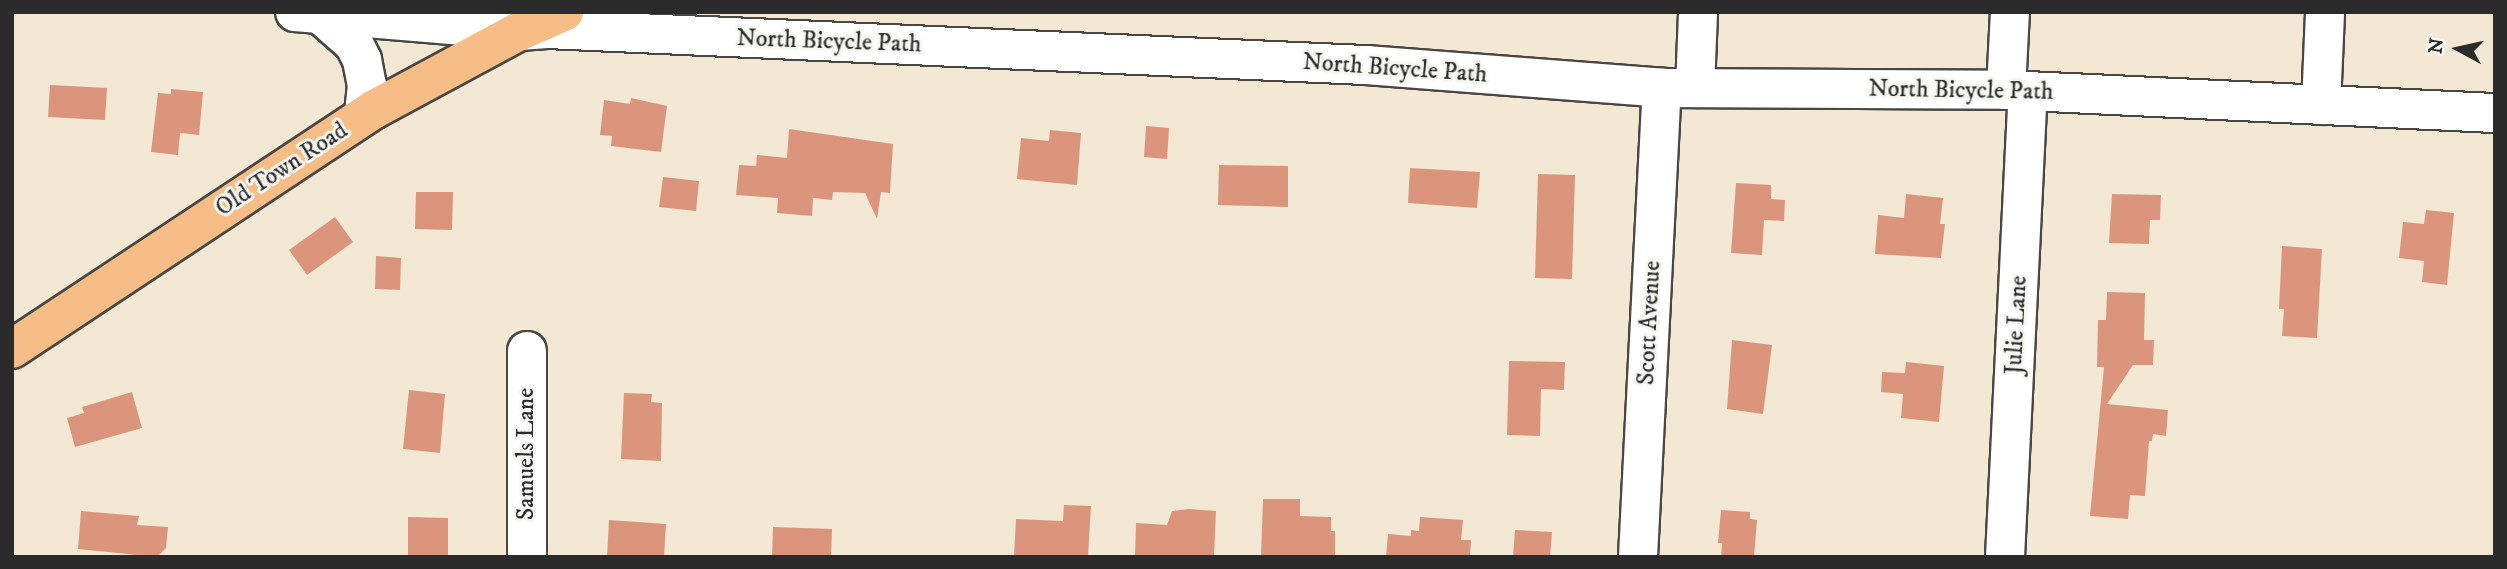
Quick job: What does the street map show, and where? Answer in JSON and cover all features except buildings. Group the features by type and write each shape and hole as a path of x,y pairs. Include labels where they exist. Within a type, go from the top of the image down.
{"main road":[{"name":"Old Town Road","path":"12,349 511,21 564,12"}],"street":[{"name":"Scott Avenue","path":"1638,557 1678,88 1698,12"},
{"name":"Julie Lane","path":"2005,557 2017,91 2010,12"},
{"path":"2321,105 2325,12"},
{"name":"North Bicycle Path","path":"308,13 679,24 1366,65 1678,88 2017,91 2495,113"},
{"path":"308,13 354,44 362,60 367,85 364,116"},
{"name":"Samuels Lane","path":"527,351 527,557"}]}
